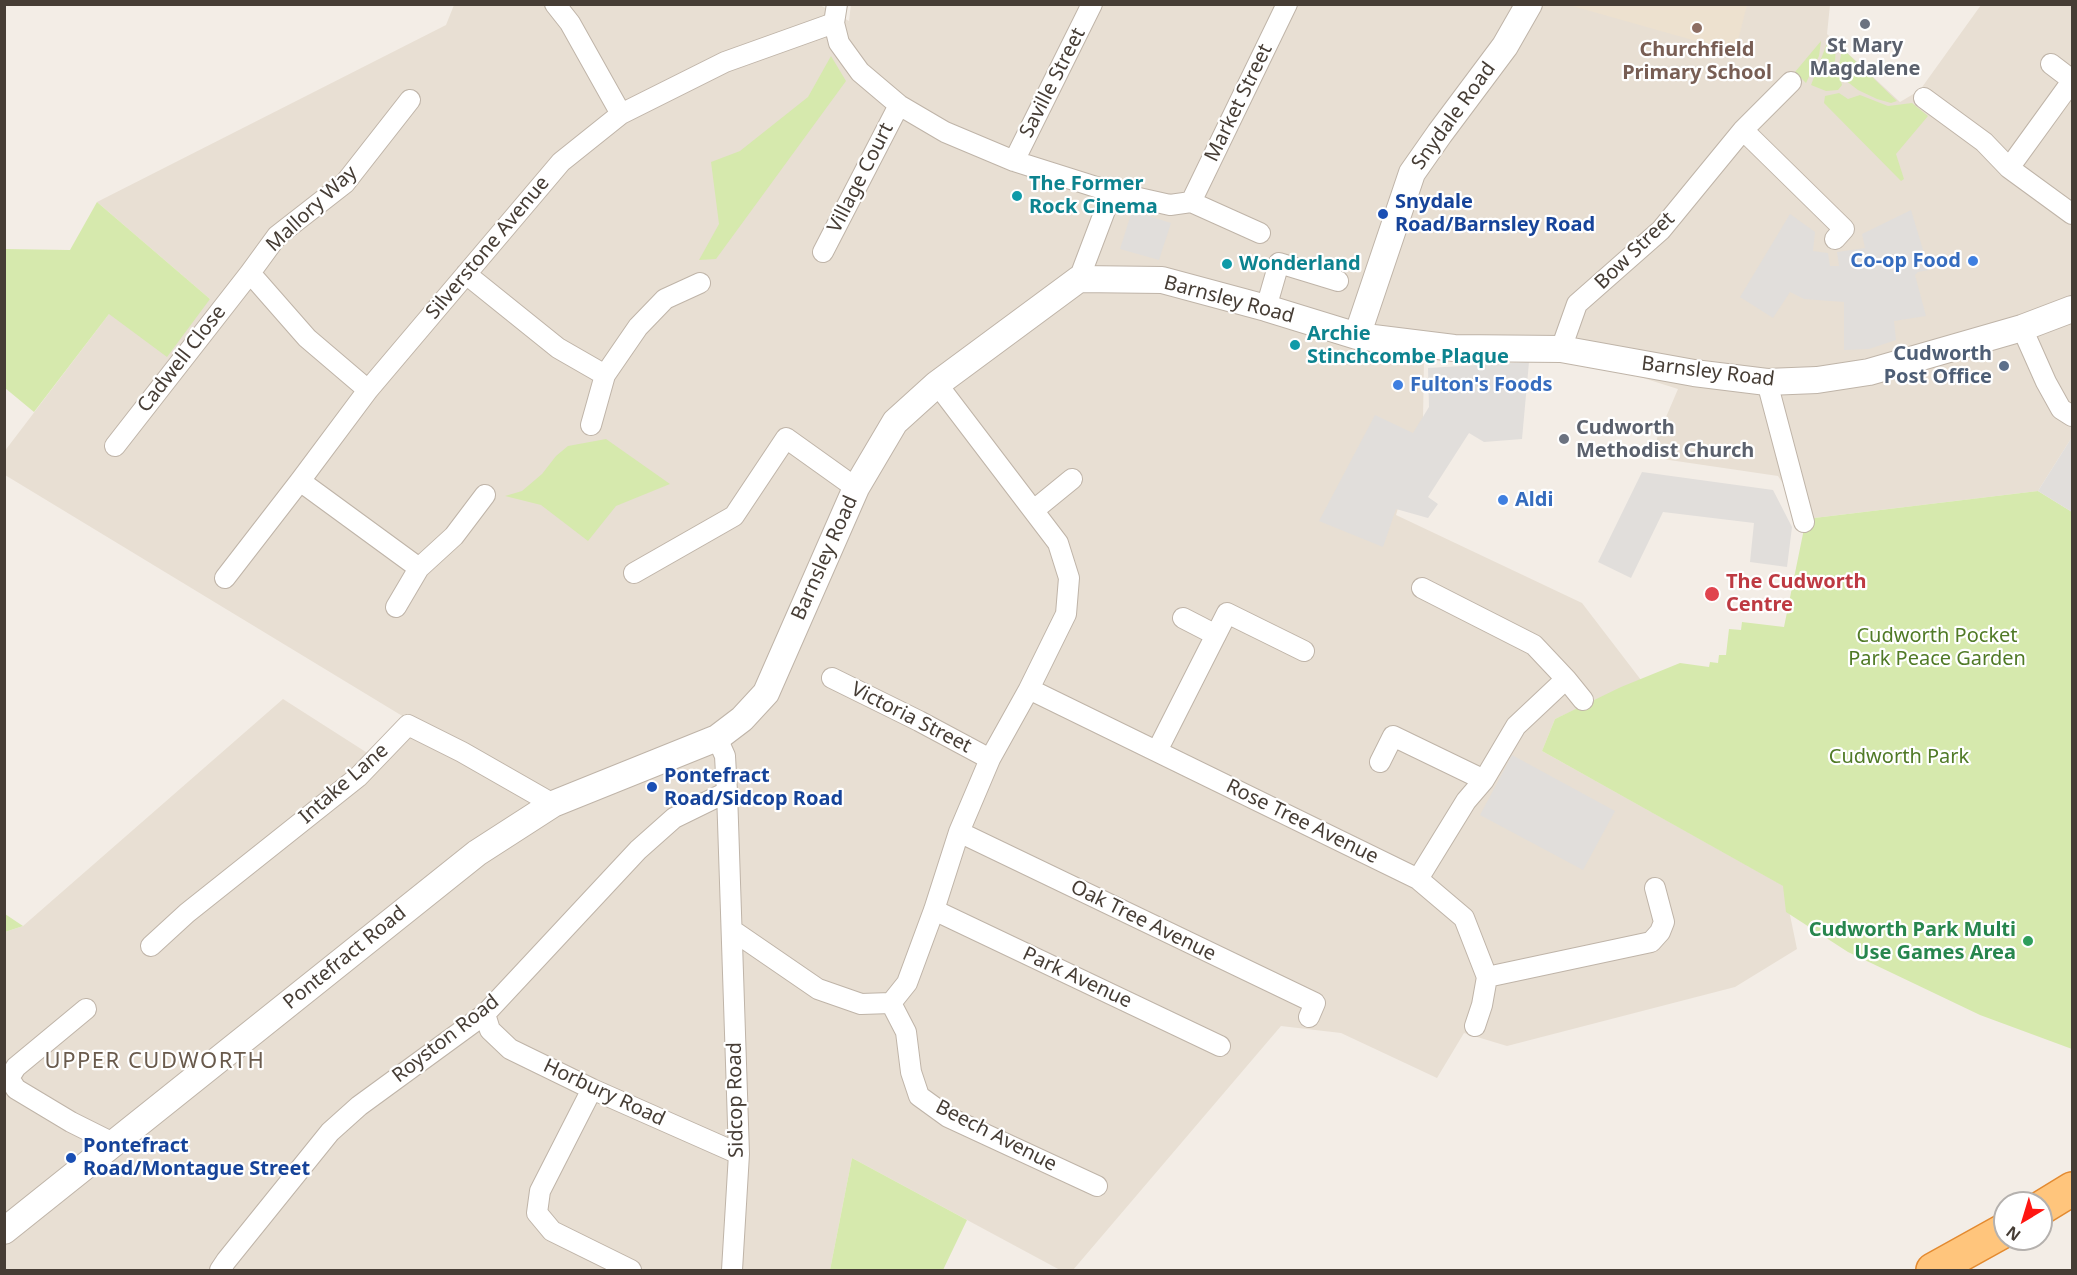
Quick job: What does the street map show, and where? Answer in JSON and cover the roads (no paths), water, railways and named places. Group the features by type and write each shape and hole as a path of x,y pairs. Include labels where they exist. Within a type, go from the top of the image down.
{"highway":[{"path":"2053,1201 2073,1189"},
{"path":"1933,1270 1993,1237"}],"street":[{"path":"555,4 570,23 621,114"},
{"name":"Saville Street","path":"1014,161 1092,4"},
{"name":"Market Street","path":"1191,202 1287,4"},
{"name":"Snydale Road","path":"1357,336 1412,173 1505,46 1529,4"},
{"path":"836,14 839,43 860,72 899,105 945,132 1014,161 1112,192 1170,205 1191,202 1260,232"},
{"name":"Silverstone Avenue","path":"225,578 368,390 561,162 621,114 725,62 836,14"},
{"path":"2009,168 2073,80 2051,64"},
{"name":"Bow Street","path":"1561,350 1577,304 1661,231 1743,130 1791,82"},
{"path":"1924,98 1984,142 2009,168 2073,214"},
{"name":"Mallory Way","path":"250,273 277,237 345,183 410,99"},
{"name":"Village Court","path":"823,252 899,105"},
{"path":"1743,130 1844,229 1835,239"},
{"path":"1079,279 1112,192"},
{"path":"1266,308 1279,263 1338,281"},
{"path":"250,273 307,338 368,390"},
{"name":"Cadwell Close","path":"115,446 250,273"},
{"path":"466,274 558,348 605,375"},
{"name":"Barnsley Road","path":"717,738 742,719 766,693 856,488 895,422 937,384 1079,279 1162,280 1357,336 1454,348 1561,350 1694,373 1767,382 1817,380 1869,372 2022,328 2073,309"},
{"path":"591,424 605,375 638,327 665,299 700,283"},
{"path":"2022,328 2046,382 2061,409 2073,416"},
{"path":"1767,382 1804,522"},
{"path":"732,930 818,988 861,1004 891,1003 908,983 959,832 990,759 1029,689 1066,614 1069,578 1058,543 937,384"},
{"path":"634,573 734,516 786,438 856,488"},
{"path":"1034,510 1072,479"},
{"path":"300,482 419,568"},
{"path":"396,607 419,568 454,536 485,495"},
{"path":"1422,588 1534,645 1583,700"},
{"path":"1157,751 1227,613 1304,651"},
{"path":"1183,618 1216,635"},
{"name":"Victoria Street","path":"832,678 990,759"},
{"path":"1418,879 1466,801 1484,780 1516,726 1566,679"},
{"name":"Rose Tree Avenue","path":"1029,689 1418,879 1464,918 1486,978 1482,1005 1475,1026"},
{"name":"Intake Lane","path":"151,946 187,913 358,777 408,725 462,752 553,804"},
{"path":"1380,762 1393,736 1484,780"},
{"path":"717,738 725,756 727,792"},
{"name":"Pontefract Road","path":"4,1231 477,853 553,804 717,738"},
{"name":"Sidcop Road","path":"727,792 739,1154 732,1270"},
{"name":"Royston Road","path":"220,1270 330,1132 359,1106 485,1014 638,850 674,818 727,792"},
{"name":"Oak Tree Avenue","path":"959,832 1315,1003 1309,1017"},
{"path":"1486,978 1651,942 1660,932 1664,922 1655,888"},
{"name":"Park Avenue","path":"934,910 1220,1046"},
{"name":"Beech Avenue","path":"891,1003 906,1032 911,1072 919,1096 948,1117 1097,1186"},
{"path":"86,1009 16,1067 9,1078 16,1089 71,1122 113,1143"},
{"name":"Horbury Road","path":"485,1014 490,1030 510,1049 592,1089 739,1154"},
{"path":"592,1089 540,1191 537,1213 552,1231 631,1270"}],"place":[{"name":"St Mary Magdalene","path":"1865,24"},
{"name":"Churchfield Primary School","path":"1697,28"},
{"name":"The Former Rock Cinema","path":"1017,196"},
{"name":"Snydale Road/Barnsley Road","path":"1383,214"},
{"name":"Co-op Food","path":"1973,261"},
{"name":"Wonderland","path":"1227,264"},
{"name":"Archie Stinchcombe Plaque","path":"1295,345"},
{"name":"Cudworth Post Office","path":"2004,366"},
{"name":"Fulton's Foods","path":"1398,385"},
{"name":"Cudworth Methodist Church","path":"1564,439"},
{"name":"Aldi","path":"1503,500"},
{"name":"The Cudworth Centre","path":"1712,594"},
{"name":"Pontefract Road/Sidcop Road","path":"652,787"},
{"name":"Cudworth Park Multi Use Games Area","path":"2028,941"},
{"name":"Pontefract Road/Montague Street","path":"71,1158"}],"district":[{"name":"UPPER CUDWORTH","path":"155,1062"}],"park label":[{"name":"Cudworth Pocket Park Peace Garden","path":"1937,648"},
{"name":"Cudworth Park","path":"1899,757"}]}
